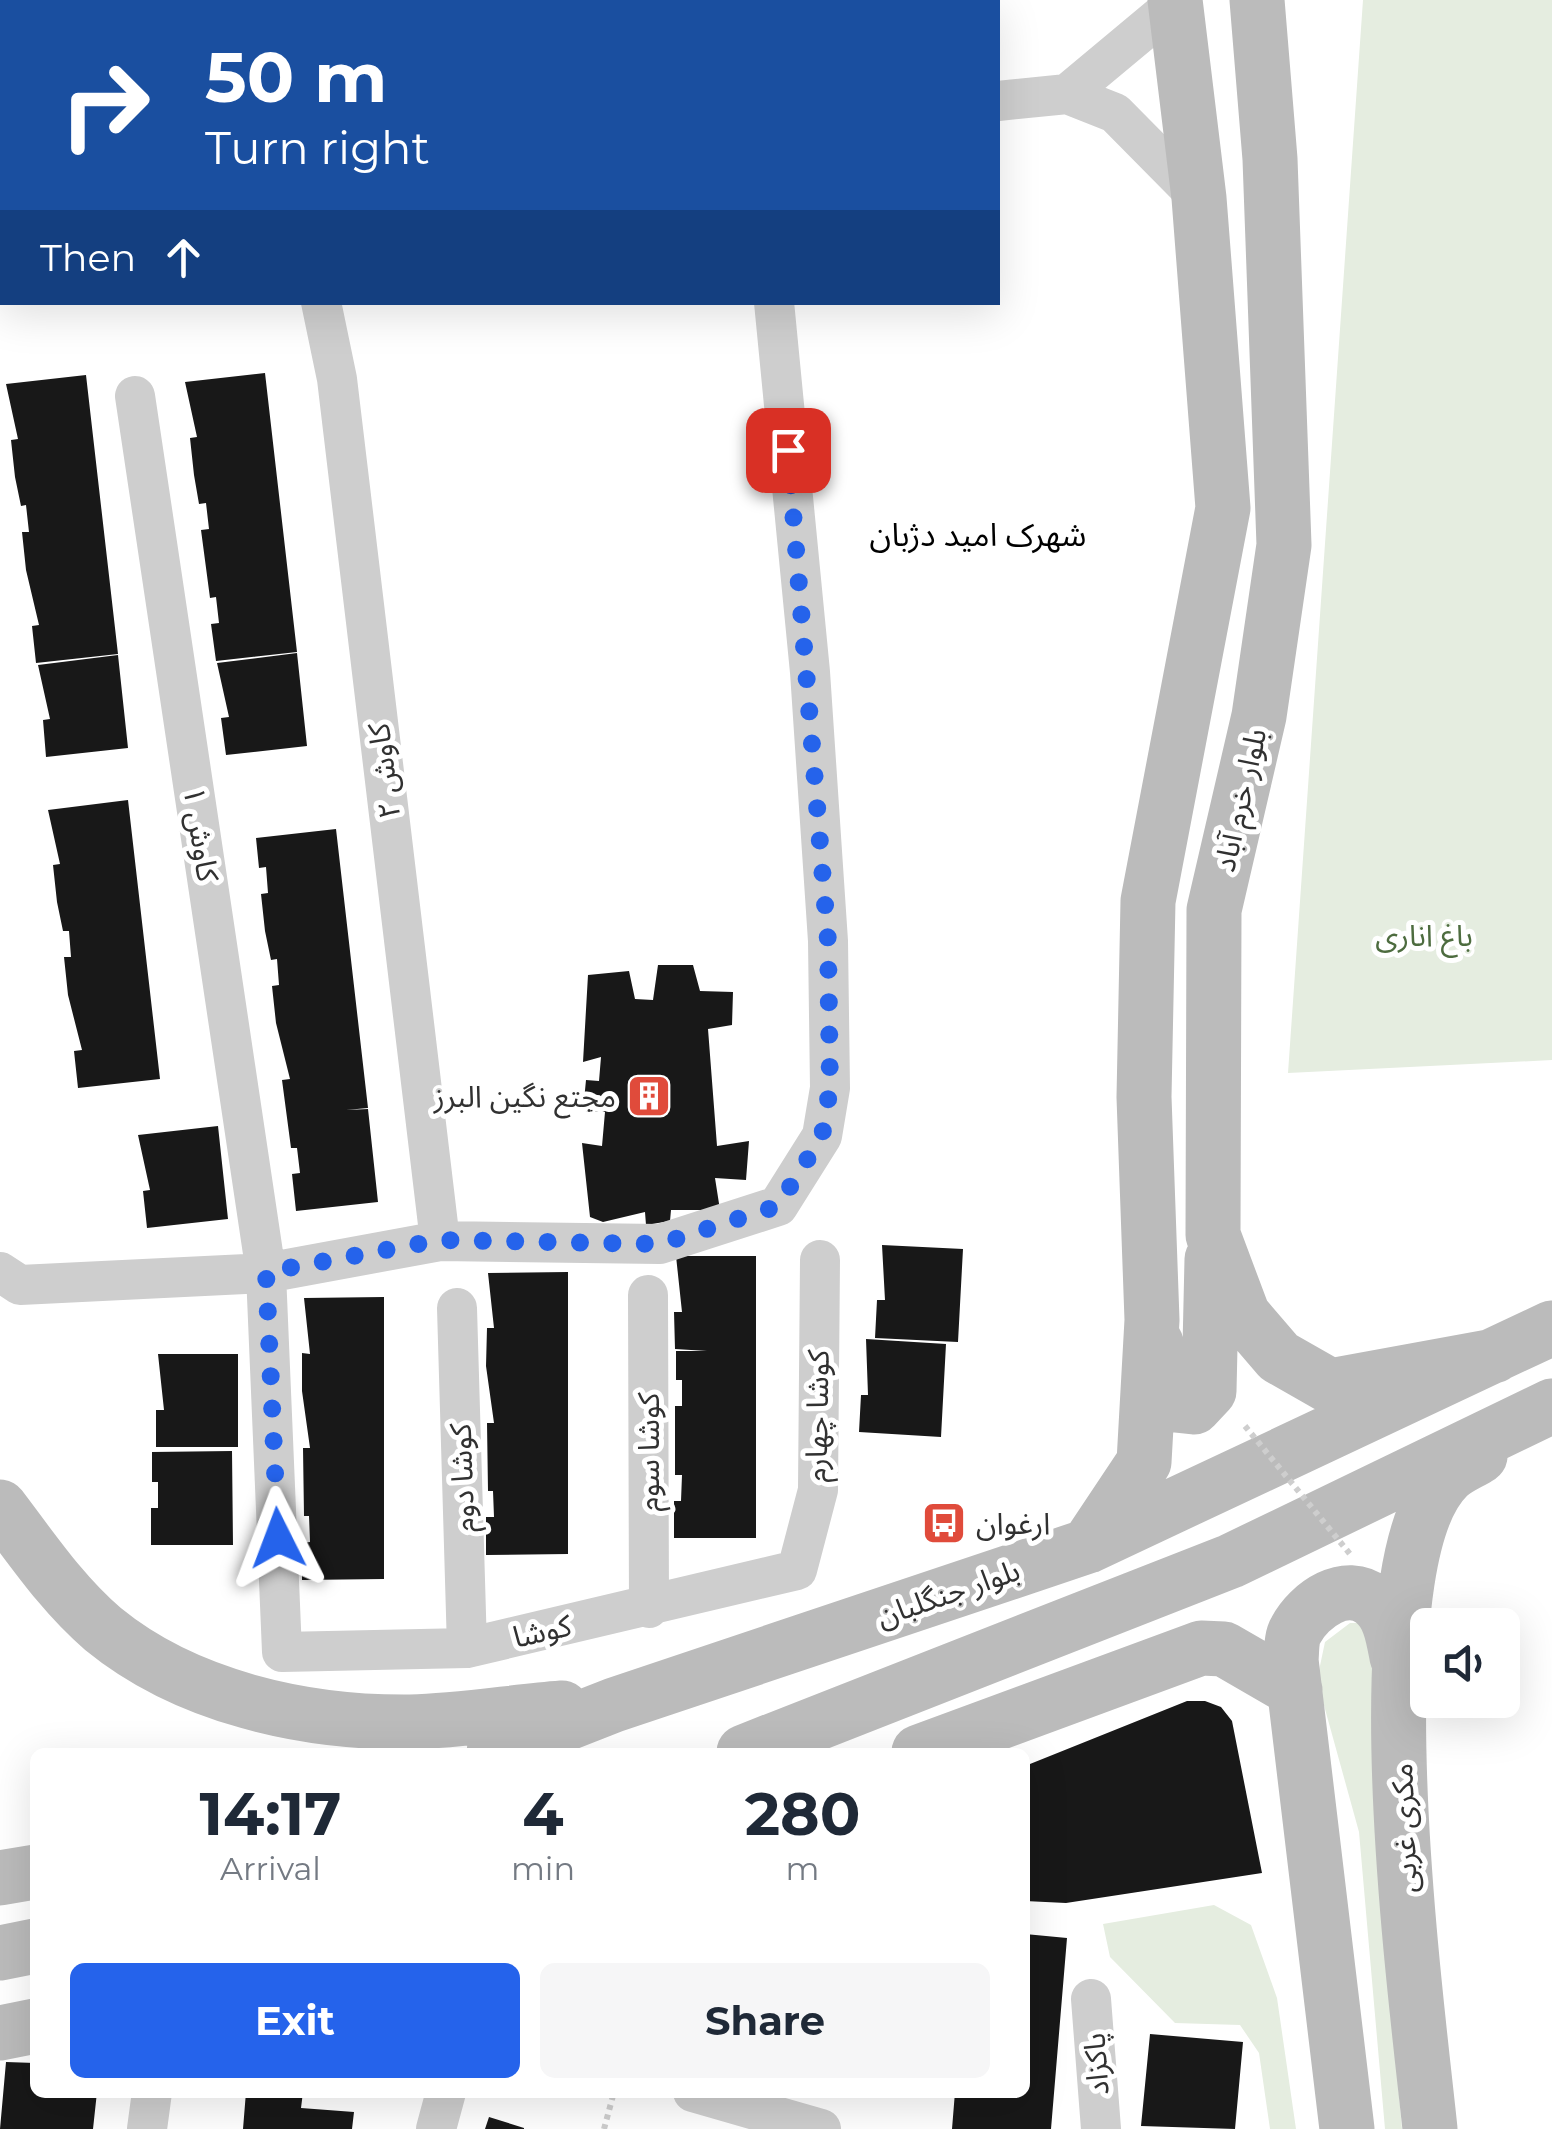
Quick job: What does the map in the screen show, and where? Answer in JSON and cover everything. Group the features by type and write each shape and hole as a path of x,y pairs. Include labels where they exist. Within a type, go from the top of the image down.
{"street":[{"name":"بلوار خرم آباد","path":"1257,0 1270,159 1284,546 1259,716 1214,910 1213,1235 1243,1315 1279,1357 1330,1386 1494,1356"},
{"path":"1067,94 1175,2"},
{"path":"1088,1546 1144,1462 1152,1320 1144,1096 1148,901 1223,508 1199,198 1175,2"},
{"path":"1000,102 1067,94 1116,113 1199,198"},
{"name":"کاوش ۲","path":"321,305 337,378 440,1240"},
{"path":"0,1272 20,1285 266,1272 440,1240 660,1244 778,1206 822,1136 830,1088 828,941 810,672 774,305"},
{"name":"کاوش ۱","path":"135,396 266,1272 282,1652"},
{"path":"1152,1320 1163,1382 1175,1405 1194,1407 1209,1391 1213,1235"},
{"name":"کوشا چهارم","path":"797,1570 818,1490 820,1260"},
{"name":"کوشا سوم","path":"648,1295 649,1608"},
{"name":"کوشا دوم","path":"457,1308 468,1648"},
{"name":"بلوار جنگلبان","path":"504,1748 614,1704 1088,1546 1552,1328"},
{"path":"754,1748 1231,1561 1552,1406"},
{"name":"مکری غربی","path":"1430,2129 1404,1872 1398,1656 1409,1570 1427,1512 1447,1476 1552,1414"},
{"path":"0,1507 57,1583 104,1629 160,1666 220,1693 326,1718 412,1722 614,1704"},
{"name":"کوشا","path":"282,1652 468,1648 797,1570"},
{"path":"1346,2128 1293,1634 1325,1597 1355,1593 1372,1600 1390,1622 1398,1656"},
{"path":"931,1748 1200,1648 1224,1648 1296,1690"},
{"path":"0,1878 30,1873"},
{"path":"0,1954 30,1947"},
{"name":"پاکزاد","path":"1091,1999 1101,2129"},
{"path":"0,2033 30,2027"},
{"path":"147,2129 151,2098"},
{"path":"436,2129 444,2098"},
{"path":"715,2098 821,2129"}],"path":[{"path":"1246,1426 1350,1554"},
{"path":"604,2129 612,2098"}],"green space":[{"name":"باغ اناری","path":"1363,0 1552,0 1552,1060 1288,1073"},
{"path":"1350,1623 1368,1623 1384,1649 1378,1856 1402,2129 1385,2129 1359,1832 1317,1680 1325,1642"},
{"path":"1214,1905 1251,1925 1277,1998 1296,2129 1270,2129 1259,2053 1240,2025 1175,2023 1110,1957 1103,1924"}],"building":[{"path":"265,373 297,652 216,661 211,624 219,623 216,597 210,598 201,530 209,529 206,503 199,504 194,475 190,438 197,437 185,382"},
{"path":"86,375 118,654 36,663 32,626 39,625 22,532 29,532 26,505 21,506 15,477 11,440 18,439 6,384"},
{"path":"297,653 307,746 226,755 221,718 229,717 217,663"},
{"path":"118,655 128,748 46,757 43,720 50,719 38,665"},
{"path":"128,800 160,1079 78,1088 74,1051 82,1050 68,995 64,957 71,957 69,931 63,931 57,902 53,865 60,864 48,810"},
{"path":"336,829 368,1108 346,1110 368,1109 378,1202 296,1211 292,1174 300,1173 297,1148 291,1148 282,1080 290,1079 276,1023 272,986 279,985 277,959 271,960 265,931 261,894 268,893 266,867 259,868 256,838"},
{"name":"مجتع نگین البرز","path":"658,965 693,965 700,991 733,992 732,1025 708,1029 717,1146 749,1141 746,1180 715,1178 720,1210 671,1210 670,1221 646,1225 645,1212 603,1222 590,1217 582,1143 602,1146 605,1112 583,1111 586,1080 599,1081 601,1057 583,1062 588,975 629,971 635,999 653,1000"},
{"path":"218,1126 228,1219 147,1228 143,1191 150,1190 138,1135"},
{"path":"882,1245 963,1249 958,1342 875,1338 877,1300 885,1300"},
{"path":"676,1256 756,1256 756,1538 674,1538 674,1501 681,1501 682,1475 675,1475 675,1406 682,1406 682,1380 676,1380 676,1351 707,1351 675,1349 674,1312 682,1312"},
{"path":"568,1272 568,1554 486,1555 486,1517 494,1517 493,1491 488,1491 487,1423 494,1423 486,1366 487,1328 494,1328 488,1273"},
{"path":"384,1297 384,1579 302,1580 302,1543 310,1542 309,1516 304,1516 303,1448 310,1448 302,1391 302,1353 310,1354 304,1298"},
{"path":"866,1339 946,1344 941,1437 859,1432 861,1395 868,1395"},
{"path":"158,1354 238,1354 238,1447 156,1447 156,1410 164,1410"},
{"path":"232,1451 233,1545 151,1545 151,1508 158,1508 158,1482 152,1482 152,1452"},
{"path":"1187,1701 1205,1701 1221,1707 1232,1721 1262,1873 1066,1903 1030,1901 1030,1764"},
{"path":"1030,1934 1067,1938 1051,2129 952,2129 955,2098 1030,2098"},
{"path":"1150,2034 1243,2042 1235,2129 1141,2126"},
{"path":"6,2062 30,2063 30,2098 96,2098 93,2129 0,2129"},
{"path":"246,2098 302,2098 301,2108 354,2112 352,2129 243,2129"},
{"path":"489,2117 524,2128 524,2129 485,2129"}],"place":[{"name":"مجتع نگین البرز","path":"649,1096"},
{"name":"ارغوان","path":"944,1523"}],"district":[{"name":"شهرک امید دژبان","path":"978,534"}],"route":[{"path":"278,1538 266,1272 440,1240 660,1244 778,1206 822,1136 830,1088 828,941 810,672 788,450"}]}
